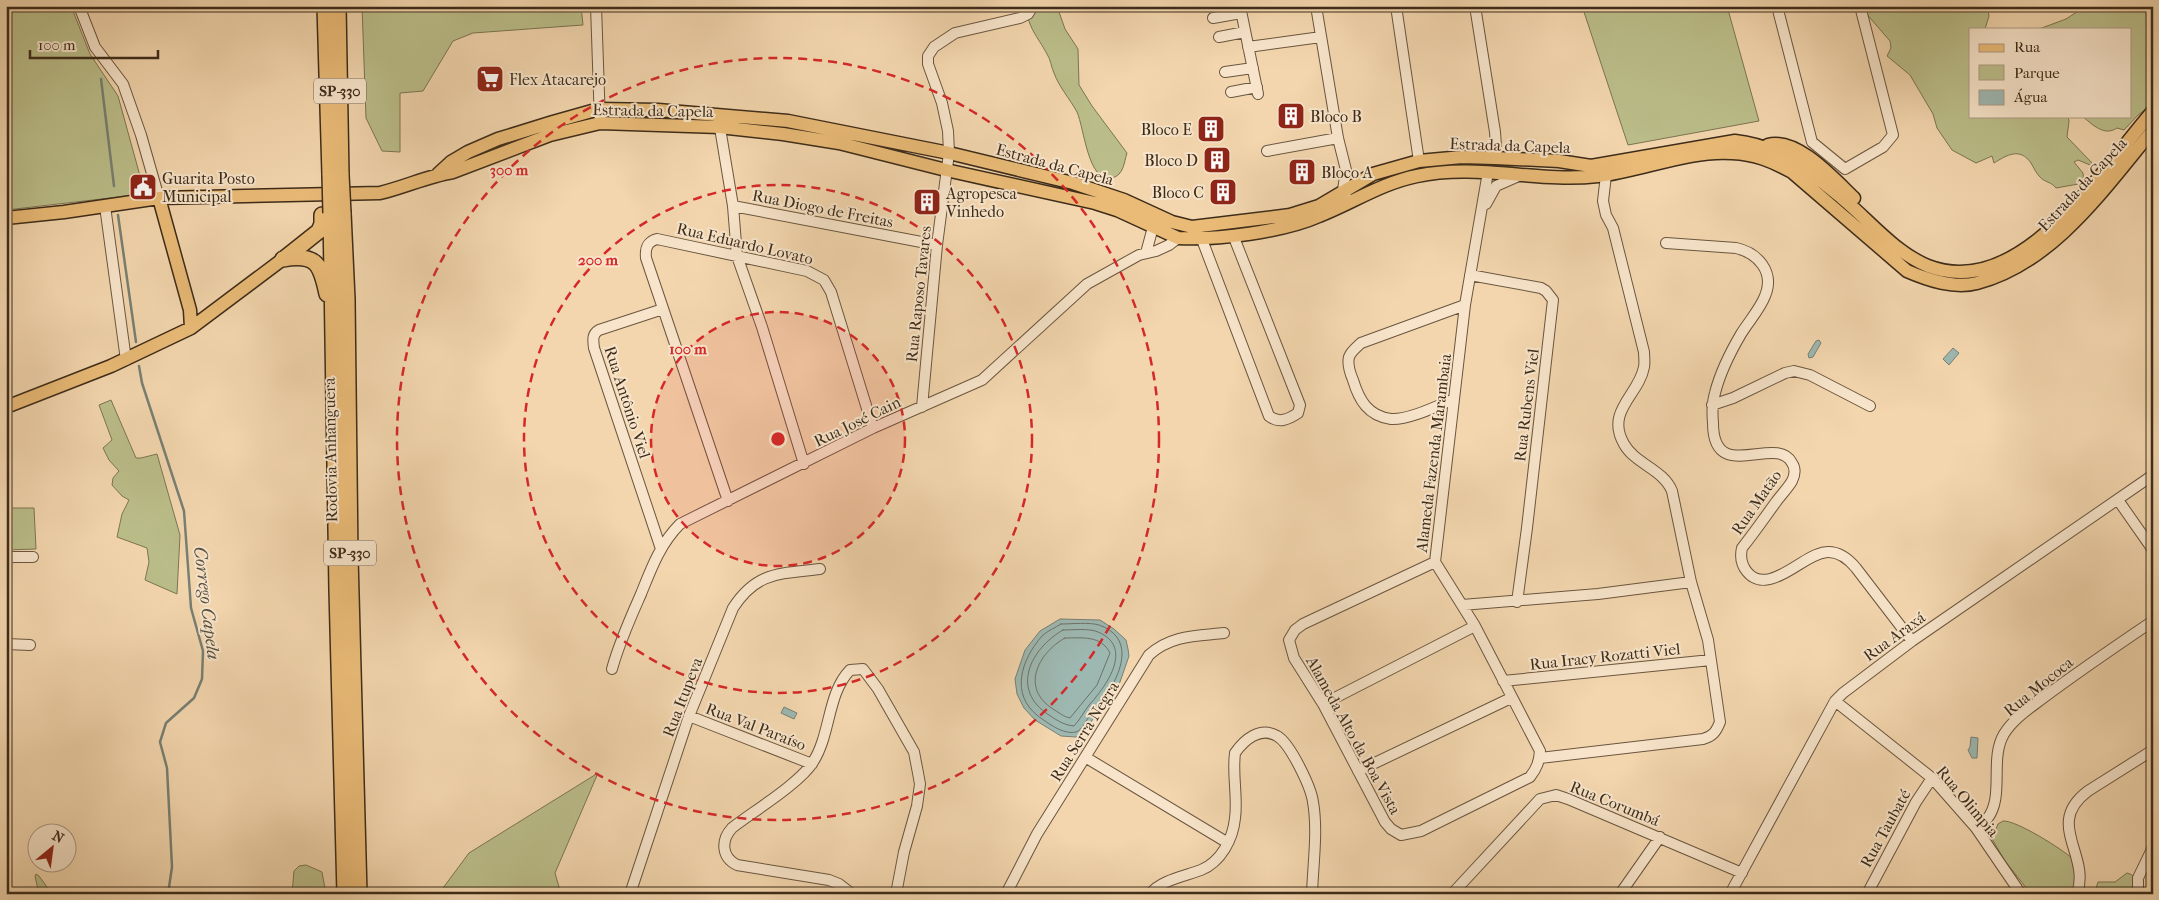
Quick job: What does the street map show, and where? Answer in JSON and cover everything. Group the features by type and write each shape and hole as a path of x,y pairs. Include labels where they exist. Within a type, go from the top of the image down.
{"highway":[{"name":"Rodovia Anhanguera","path":"325,6 332,214 336,590 345,894"},
{"name":"Rodovia Anhanguera","path":"331,176 338,6"},
{"name":"Rodovia Anhanguera","path":"332,214 347,299 350,556 359,894"},
{"path":"283,259 319,230 332,214"},
{"path":"283,259 306,257 317,264 323,277 334,336"}],"main road":[{"name":"Estrada da Capela","path":"438,174 450,162 498,139 599,109 658,110 839,143 946,170 1095,203 1117,210 1178,238 1201,238 1292,225 1318,217 1366,194 1414,176 1488,172 1580,177 1606,175 1690,157 1729,152 1754,155 1792,172 1856,216 1905,254 1928,266 1960,272 1981,269 2005,261 2024,251 2070,210 2153,111"},
{"name":"Estrada da Capela","path":"6,218 159,198 380,193 402,188 438,174 466,168 550,135 600,123 788,121 948,153 1073,183 1124,200 1182,226 1192,227 1265,219 1319,206 1343,190 1373,174 1419,161 1462,157 1559,161 1591,166 1735,140 1763,146 1793,160 1817,177 1907,271 1925,279 1960,284 1977,283 2023,263 2046,246 2088,205 2153,130"},
{"path":"1763,146 1779,144 1792,148 1818,164 1867,212 1856,216"},
{"path":"159,198 190,310 190,328"},
{"path":"6,407 126,360 190,328 283,259"},
{"path":"190,310 201,313 216,310"}],"street":[{"path":"79,6 95,47 122,84 141,135 159,198"},
{"path":"596,6 600,123"},
{"name":"Rua Raposo Tavares","path":"922,407 937,245 948,153 948,131 942,103 928,64 928,56 934,47 955,34 1020,18 1028,14 1033,6"},
{"path":"1316,6 1338,138 1346,170 1343,190 1348,203"},
{"path":"1396,6 1419,161"},
{"path":"1474,6 1495,132 1495,158"},
{"path":"1777,6 1812,142 1845,169"},
{"path":"1842,186 1845,169 1883,147 1893,135 1860,6"},
{"path":"1213,18 1240,10 1257,91 1231,92"},
{"path":"1219,38 1245,32"},
{"path":"1248,47 1322,37"},
{"path":"1225,72 1253,68"},
{"path":"719,121 733,206 737,256 762,327 804,464"},
{"path":"1267,151 1338,138"},
{"path":"1792,148 1812,142"},
{"path":"1346,170 1360,181 1366,194"},
{"name":"Alameda Fazenda Marambaia","path":"1488,172 1465,305 1435,562 1475,626 1540,754"},
{"name":"Alameda Fazenda Marambaia","path":"1479,224 1492,190 1496,186 1523,174"},
{"path":"1540,754 1710,737 1717,731 1720,722 1708,640 1691,582 1668,483 1629,453 1618,434 1621,409 1645,366 1644,352 1613,228 1606,215 1603,201 1606,175"},
{"path":"105,206 126,360"},
{"name":"Rua Diogo de Freitas","path":"733,206 937,245"},
{"path":"1146,253 1153,227 1164,219"},
{"path":"1201,238 1269,416 1274,420 1281,421 1298,413 1300,405 1233,234"},
{"name":"Rua José Cain","path":"612,669 618,648 661,549 670,534 680,524 804,464 873,428 982,380 1087,284 1146,253 1158,250 1178,238"},
{"name":"Rua Eduardo Lovato","path":"663,308 646,258 646,250 651,241 657,239 807,271 824,280 836,310 873,428"},
{"path":"1149,241 1156,245 1158,250"},
{"name":"Rua Matão","path":"1666,243 1736,248 1746,251 1762,264 1767,273 1766,294 1740,336 1723,370 1712,405 1713,432 1716,444 1725,452 1735,456 1776,453 1791,460 1794,468 1792,482 1742,548 1741,562 1744,569 1754,578 1769,579 1818,554 1828,552 1839,554 1849,560 1856,568 1912,641"},
{"name":"Rua Rubens Viel","path":"1470,275 1541,288 1553,300 1517,602"},
{"path":"1454,399 1400,419 1388,418 1374,413 1361,401 1356,390 1349,368 1349,357 1354,348 1362,343 1465,305"},
{"path":"663,308 728,501"},
{"name":"Rua Antônio Viel","path":"661,549 594,348 593,338 595,332 599,330 663,308"},
{"path":"1712,405 1733,398 1785,372 1794,371 1810,374 1870,406"},
{"name":"Rua Araxá","path":"1730,894 1835,702 1856,683 1912,641 2153,475"},
{"path":"2118,500 2153,550"},
{"path":"6,557 33,557"},
{"name":"Alameda Alto da Boa Vista","path":"1435,562 1303,624 1288,640 1294,658 1323,704 1385,822 1390,829 1401,835 1421,831 1530,777 1538,767 1540,754"},
{"name":"Rua Itupeva","path":"630,894 689,716 733,608 742,594 753,584 770,576 820,569"},
{"path":"1462,605 1517,602 1691,582"},
{"name":"Rua Mococa","path":"1976,828 1987,819 1992,810 1996,794 1996,758 2005,733 2021,714 2153,621"},
{"path":"1323,704 1475,626"},
{"name":"Rua Serra Negra","path":"1006,894 1037,834 1149,655 1160,645 1172,639 1224,633"},
{"path":"6,644 30,645"},
{"name":"Rua Iracy Rozatti Viel","path":"1503,681 1711,660"},
{"path":"852,894 839,884 829,880 738,865 731,862 723,848 727,834 732,828 790,785 812,764 820,750 841,679 850,670 864,669 878,689 914,752 920,784 917,806 904,852 896,894"},
{"path":"1358,771 1511,698"},
{"name":"Rua Olimpia","path":"1835,702 1932,778 1976,828 2021,894"},
{"name":"Rua Val Paraíso","path":"689,716 812,764"},
{"path":"1153,893 1214,863 1228,843 1235,818 1235,753 1241,744 1249,738 1269,733 1278,736 1310,786 1313,800 1312,894"},
{"path":"2077,894 2080,869 2070,831 2069,819 2072,807 2088,791 2153,750"},
{"path":"1085,757 1228,843"},
{"name":"Rua Taubaté","path":"1867,894 1916,802 1932,778"},
{"name":"Rua Corumbá","path":"1452,894 1540,799 1556,795 1742,873"},
{"path":"1620,894 1660,837"},
{"path":"2138,894 2138,878 2153,847"}],"green space":[{"path":"6,6 71,6 90,54 118,96 145,194 6,210"},
{"path":"362,6 581,6 583,25 473,33 453,41 423,91 400,93 400,152 382,151 366,118"},
{"path":"1025,6 1057,6 1065,29 1078,49 1079,85 1127,153 1123,168 1116,176 1104,178 1092,164 1080,119 1056,78 1048,56 1031,27"},
{"path":"1582,6 1727,6 1759,121 1628,145"},
{"path":"1862,6 1987,6 1989,16 1985,28 1969,28 1969,118 2068,118 2067,137 2094,165 2078,160 2074,162 2083,173 2084,183 2056,188 2040,177 2027,158 2018,154 2009,155 1994,163 1992,156 1976,163 1952,150 1937,128 1933,114 1910,75 1887,56 1891,48 1890,41 1864,11"},
{"path":"2086,6 2153,6 2153,104 2138,115 2124,130 2117,128 2107,131 2103,130 2094,126 2084,118 2132,118 2132,28 2042,28 2066,19"},
{"path":"111,400 136,458 157,454 180,535 177,594 145,580 149,562 147,548 117,537 122,514 129,500 122,496 112,485 113,478 119,471 109,460 103,448 112,440 99,405"},
{"path":"6,508 34,508 36,549 6,550"},
{"path":"598,773 555,873 561,894 443,894 443,888 469,853"},
{"path":"2003,821 2028,830 2073,859 2076,865 2074,894 2031,894 2005,861 1992,839 1998,824"},
{"path":"306,865 322,872 326,894 292,894 294,871 299,866"},
{"path":"2127,873 2136,878 2141,894 2094,894 2098,882 2115,882"},
{"path":"36,874 39,876 52,894 39,894"}],"water":[{"path":"1819,340 1821,343 1813,357 1809,358 1808,354 1816,341"},
{"path":"1953,348 1959,353 1949,365 1943,359"},
{"path":"1060,619 1100,620 1126,640 1129,656 1120,682 1112,696 1097,713 1083,734 1076,737 1061,736 1035,720 1024,708 1017,694 1015,679 1025,650 1040,631"},
{"path":"784,707 797,713 794,719 781,713"},
{"path":"1971,737 1978,738 1977,758 1972,758 1968,750"}],"waterway":[{"name":"Corrego Capela","path":"101,79 114,186"},
{"name":"Corrego Capela","path":"118,215 136,342"},
{"name":"Corrego Capela","path":"139,366 142,383 184,511 191,608 203,651 202,679 194,698 166,723 160,742 167,768 172,867 168,894"}],"place":[{"name":"Flex Atacarejo","path":"490,79"},
{"name":"Bloco B","path":"1291,116"},
{"name":"Bloco E","path":"1211,129"},
{"name":"Bloco D","path":"1217,160"},
{"name":"Bloco A","path":"1302,172"},
{"name":"Guarita Posto Municipal","path":"143,187"},
{"name":"Bloco C","path":"1223,192"},
{"name":"Agropesca Vinhedo","path":"927,202"}]}
